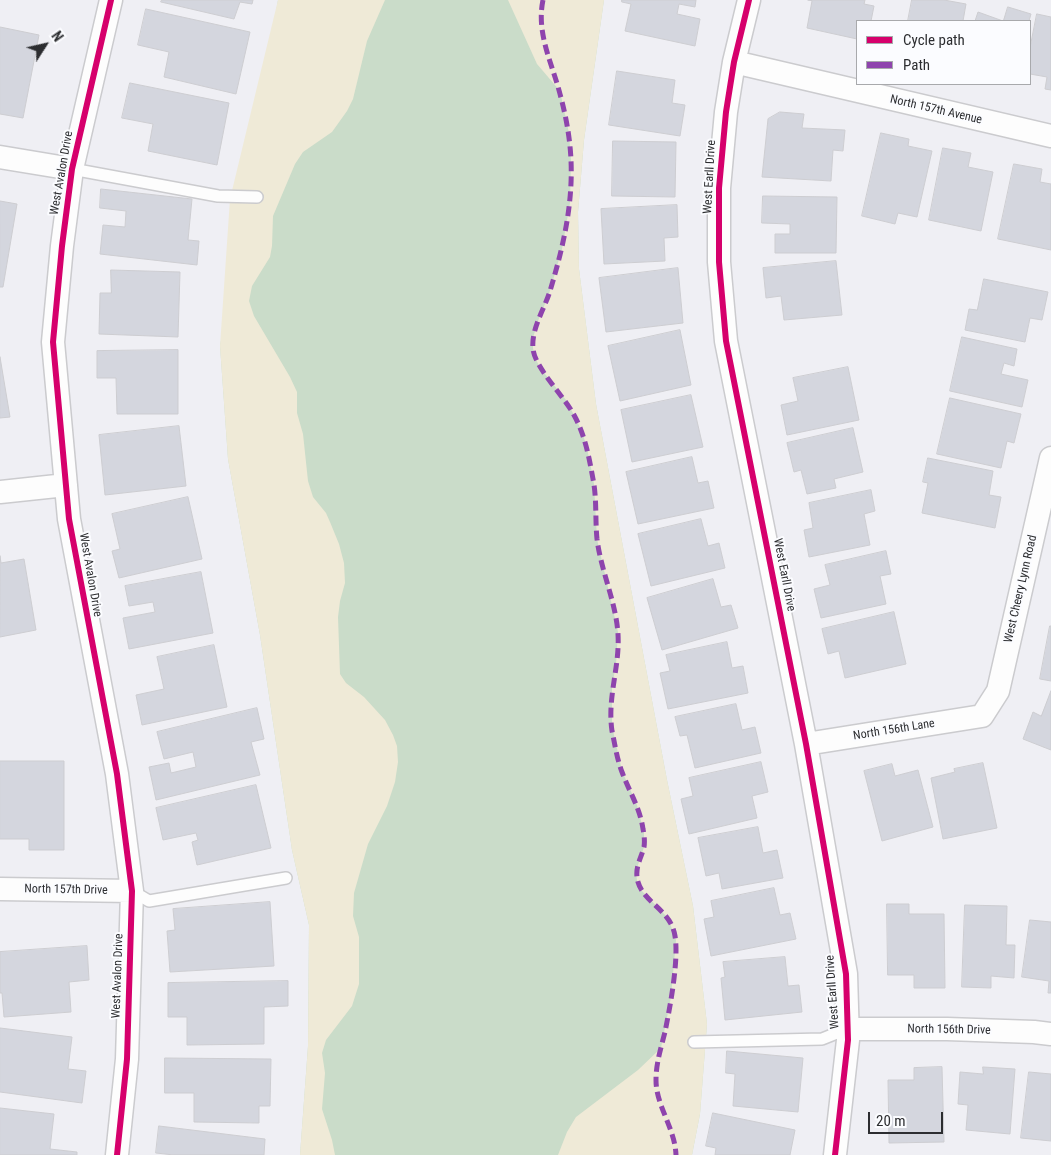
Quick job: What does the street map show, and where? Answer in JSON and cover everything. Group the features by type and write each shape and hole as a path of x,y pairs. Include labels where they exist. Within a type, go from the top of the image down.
{"street":[{"name":"West Avalon Drive","path":"111,0 72,169 62,246 53,342 69,519 117,774 132,891 127,1059 117,1155"},
{"name":"West Earll Drive","path":"749,0 734,62 726,112 719,188 719,262 726,341 806,744 846,974 848,1029 834,1155"},
{"name":"North 157th Avenue","path":"734,62 1051,136"},
{"path":"0,157 72,169"},
{"name":"West Cheery Lynn Road","path":"982,716 998,691 1051,458"},
{"path":"0,492 66,484"},
{"name":"North 156th Lane","path":"806,744 982,716"},
{"name":"North 157th Drive","path":"0,890 132,891"},
{"name":"North 156th Drive","path":"848,1029 946,1029 1051,1034"}],"lane":[{"path":"72,169 218,196 257,197"},
{"path":"132,891 149,901 286,878"},
{"path":"694,1042 822,1039 848,1029"}],"green space":[{"path":"278,0 604,0 584,140 578,212 579,269 596,404 667,780 693,906 707,1024 700,1114 692,1155 300,1155 308,1046 309,925 292,850 260,635 228,459 220,346"}],"sand":[{"path":"278,0 385,0 367,41 353,99 347,111 332,132 303,152 295,164 273,216 270,257 252,286 249,301 254,316 297,392 297,413 303,434 308,481 313,497 326,513 330,522 344,563 345,583 338,617 340,674 346,683 364,697 385,720 397,746 398,762 395,782 387,806 368,844 354,893 353,916 359,937 359,984 352,1006 326,1040 322,1053 325,1073 322,1109 335,1155 300,1155 308,1046 309,925 292,850 260,635 228,459 220,346 230,199"},
{"path":"508,0 604,0 584,140 578,212 579,269 596,404 667,780 693,906 707,1024 700,1114 692,1155 558,1155 567,1132 576,1117 638,1070 661,1048 671,997 676,940 668,918 641,890 637,881 636,871 644,847 644,833 637,805 622,771 612,726 612,686 616,665 618,632 597,539 594,484 589,457 583,434 575,417 566,400 541,369 535,358 533,348 533,338 549,294 562,249 570,203 571,160 569,133 560,91 537,64"}],"building":[{"path":"162,0 253,0 252,4 240,2 234,19 161,2"},
{"path":"622,0 696,0 695,7 679,4 677,14 700,19 695,46 625,31 631,4 622,2"},
{"path":"808,0 865,0 864,4 874,6 871,20 856,20 856,39 807,28 812,1"},
{"path":"912,0 944,0 966,4 963,20 908,20"},
{"path":"1008,7 1031,14 1029,20 1003,20"},
{"path":"146,9 250,32 236,94 164,77 169,52 138,45"},
{"path":"978,12 1000,20 975,20"},
{"path":"1037,14 1051,17 1051,90 1045,89 1047,77 1031,74 1031,43"},
{"path":"0,27 39,35 23,118 0,114"},
{"path":"617,71 675,80 672,103 685,105 680,136 609,125"},
{"path":"130,83 229,103 217,165 148,151 153,124 122,118"},
{"path":"780,112 804,114 802,128 845,130 843,151 833,150 831,181 762,177 768,119"},
{"path":"881,133 909,139 908,146 932,151 917,217 898,213 895,224 862,216"},
{"path":"613,141 676,142 675,197 612,196"},
{"path":"943,148 971,153 968,167 993,172 981,231 929,220"},
{"path":"1014,164 1042,169 1040,182 1051,184 1051,250 998,239"},
{"path":"101,189 192,199 188,240 199,241 197,265 100,254 103,225 125,227 126,211 100,208"},
{"path":"763,196 837,197 836,253 775,253 775,234 790,234 790,224 762,223"},
{"path":"0,201 17,204 3,287 0,287"},
{"path":"677,205 678,237 664,238 665,261 604,264 601,209"},
{"path":"836,261 842,315 784,320 781,296 766,298 763,268"},
{"path":"678,268 683,323 606,332 599,278"},
{"path":"111,270 180,272 178,337 99,334 100,293 111,293"},
{"path":"984,279 1048,292 1042,320 1030,318 1025,342 965,330 969,309 977,310"},
{"path":"680,330 691,385 620,401 608,346"},
{"path":"962,337 1017,349 1014,366 1004,363 1001,374 1028,380 1022,407 950,391"},
{"path":"178,350 178,414 117,414 116,378 97,378 97,351"},
{"path":"0,357 10,417 0,418"},
{"path":"848,367 859,420 787,435 781,405 798,401 793,378"},
{"path":"691,395 703,447 632,462 621,410"},
{"path":"950,398 1021,414 1014,443 1007,441 1001,468 937,454"},
{"path":"179,426 186,486 105,495 99,435"},
{"path":"853,428 863,472 834,479 836,488 807,494 801,470 794,472 787,443"},
{"path":"692,457 698,483 708,481 714,508 638,524 626,472"},
{"path":"928,458 993,471 989,495 1001,497 995,528 922,513 928,483 923,482"},
{"path":"871,490 875,511 864,514 870,545 809,557 804,530 813,528 809,503"},
{"path":"188,497 202,559 119,578 112,551 120,549 112,514"},
{"path":"701,519 708,546 719,543 725,568 651,586 638,534"},
{"path":"886,551 891,574 880,576 886,604 821,618 814,589 830,585 825,565"},
{"path":"0,556 1,563 24,559 36,630 0,637"},
{"path":"201,572 213,633 129,649 123,618 155,612 153,602 129,606 125,586"},
{"path":"713,579 721,607 731,605 738,628 662,650 647,598"},
{"path":"894,612 906,664 845,678 839,651 828,654 822,629"},
{"path":"1051,626 1051,681 1040,679"},
{"path":"727,642 732,668 743,666 748,693 668,709 660,673 670,671 666,655"},
{"path":"214,645 227,707 142,725 136,695 164,689 157,657"},
{"path":"1051,691 1051,750 1023,739 1033,712 1041,716"},
{"path":"736,704 742,730 755,727 761,753 695,768 687,735 680,736 675,717"},
{"path":"257,708 264,739 251,742 260,775 156,800 149,767 169,763 171,773 196,767 193,752 164,759 157,732"},
{"path":"0,761 64,761 64,850 29,850 29,839 0,839"},
{"path":"761,762 768,792 752,796 757,818 689,834 681,799 693,796 689,778"},
{"path":"983,763 997,828 943,839 931,778 955,772 954,769"},
{"path":"892,764 895,776 918,770 933,827 882,841 864,771"},
{"path":"256,785 271,848 197,865 192,842 198,840 196,833 163,840 156,808"},
{"path":"758,827 763,853 777,850 783,878 722,889 719,873 706,876 698,838"},
{"path":"774,888 780,915 790,913 796,939 711,956 704,919 714,917 711,901"},
{"path":"270,902 274,966 170,972 167,931 175,930 173,909"},
{"path":"887,904 909,904 909,914 944,914 945,988 914,988 914,975 888,975"},
{"path":"965,905 1007,906 1006,945 1015,945 1014,978 991,976 991,988 962,987"},
{"path":"1030,920 1051,922 1051,993 1048,993 1049,981 1022,977"},
{"path":"87,946 89,980 69,982 71,1012 4,1017 2,993 0,993 0,952"},
{"path":"785,957 788,986 799,985 802,1012 725,1020 721,978 725,977 723,962"},
{"path":"288,981 288,1006 264,1007 264,1044 187,1045 187,1017 168,1017 168,983"},
{"path":"0,1028 72,1037 68,1069 86,1071 82,1103 0,1092"},
{"path":"727,1051 803,1058 798,1112 733,1106 735,1074 726,1073"},
{"path":"165,1058 271,1059 270,1106 259,1106 259,1123 194,1122 194,1093 165,1093"},
{"path":"942,1067 944,1142 889,1143 888,1080 914,1080 914,1068"},
{"path":"983,1067 1015,1069 1010,1134 966,1130 968,1105 958,1104 960,1072 983,1074"},
{"path":"1029,1072 1051,1074 1051,1141 1021,1138"},
{"path":"0,1108 54,1114 50,1149 77,1152 77,1155 0,1155"},
{"path":"713,1113 795,1130 790,1155 715,1155 716,1148 706,1146"},
{"path":"159,1126 265,1139 264,1155 174,1155 156,1153"}],"marked path":[{"path":"543,0 541,12 543,36 566,119 569,135 571,177 569,210 563,243 550,291 534,334 533,349 539,365 574,415 584,438 588,454 594,487 596,532 599,551 617,622 618,646 611,706 612,731 620,767 642,821 644,835 644,847 637,868 637,877 641,889 646,896 663,913 673,927 675,936 676,958 673,984 656,1080 659,1099 675,1145 676,1155"}],"cycle path":[{"path":"111,0 72,169 62,246 53,342 69,519 117,774 132,891 127,1059 117,1155"},
{"path":"749,0 734,62 726,112 719,188 719,262 726,341 806,744 846,974 848,1040 835,1155"}]}
